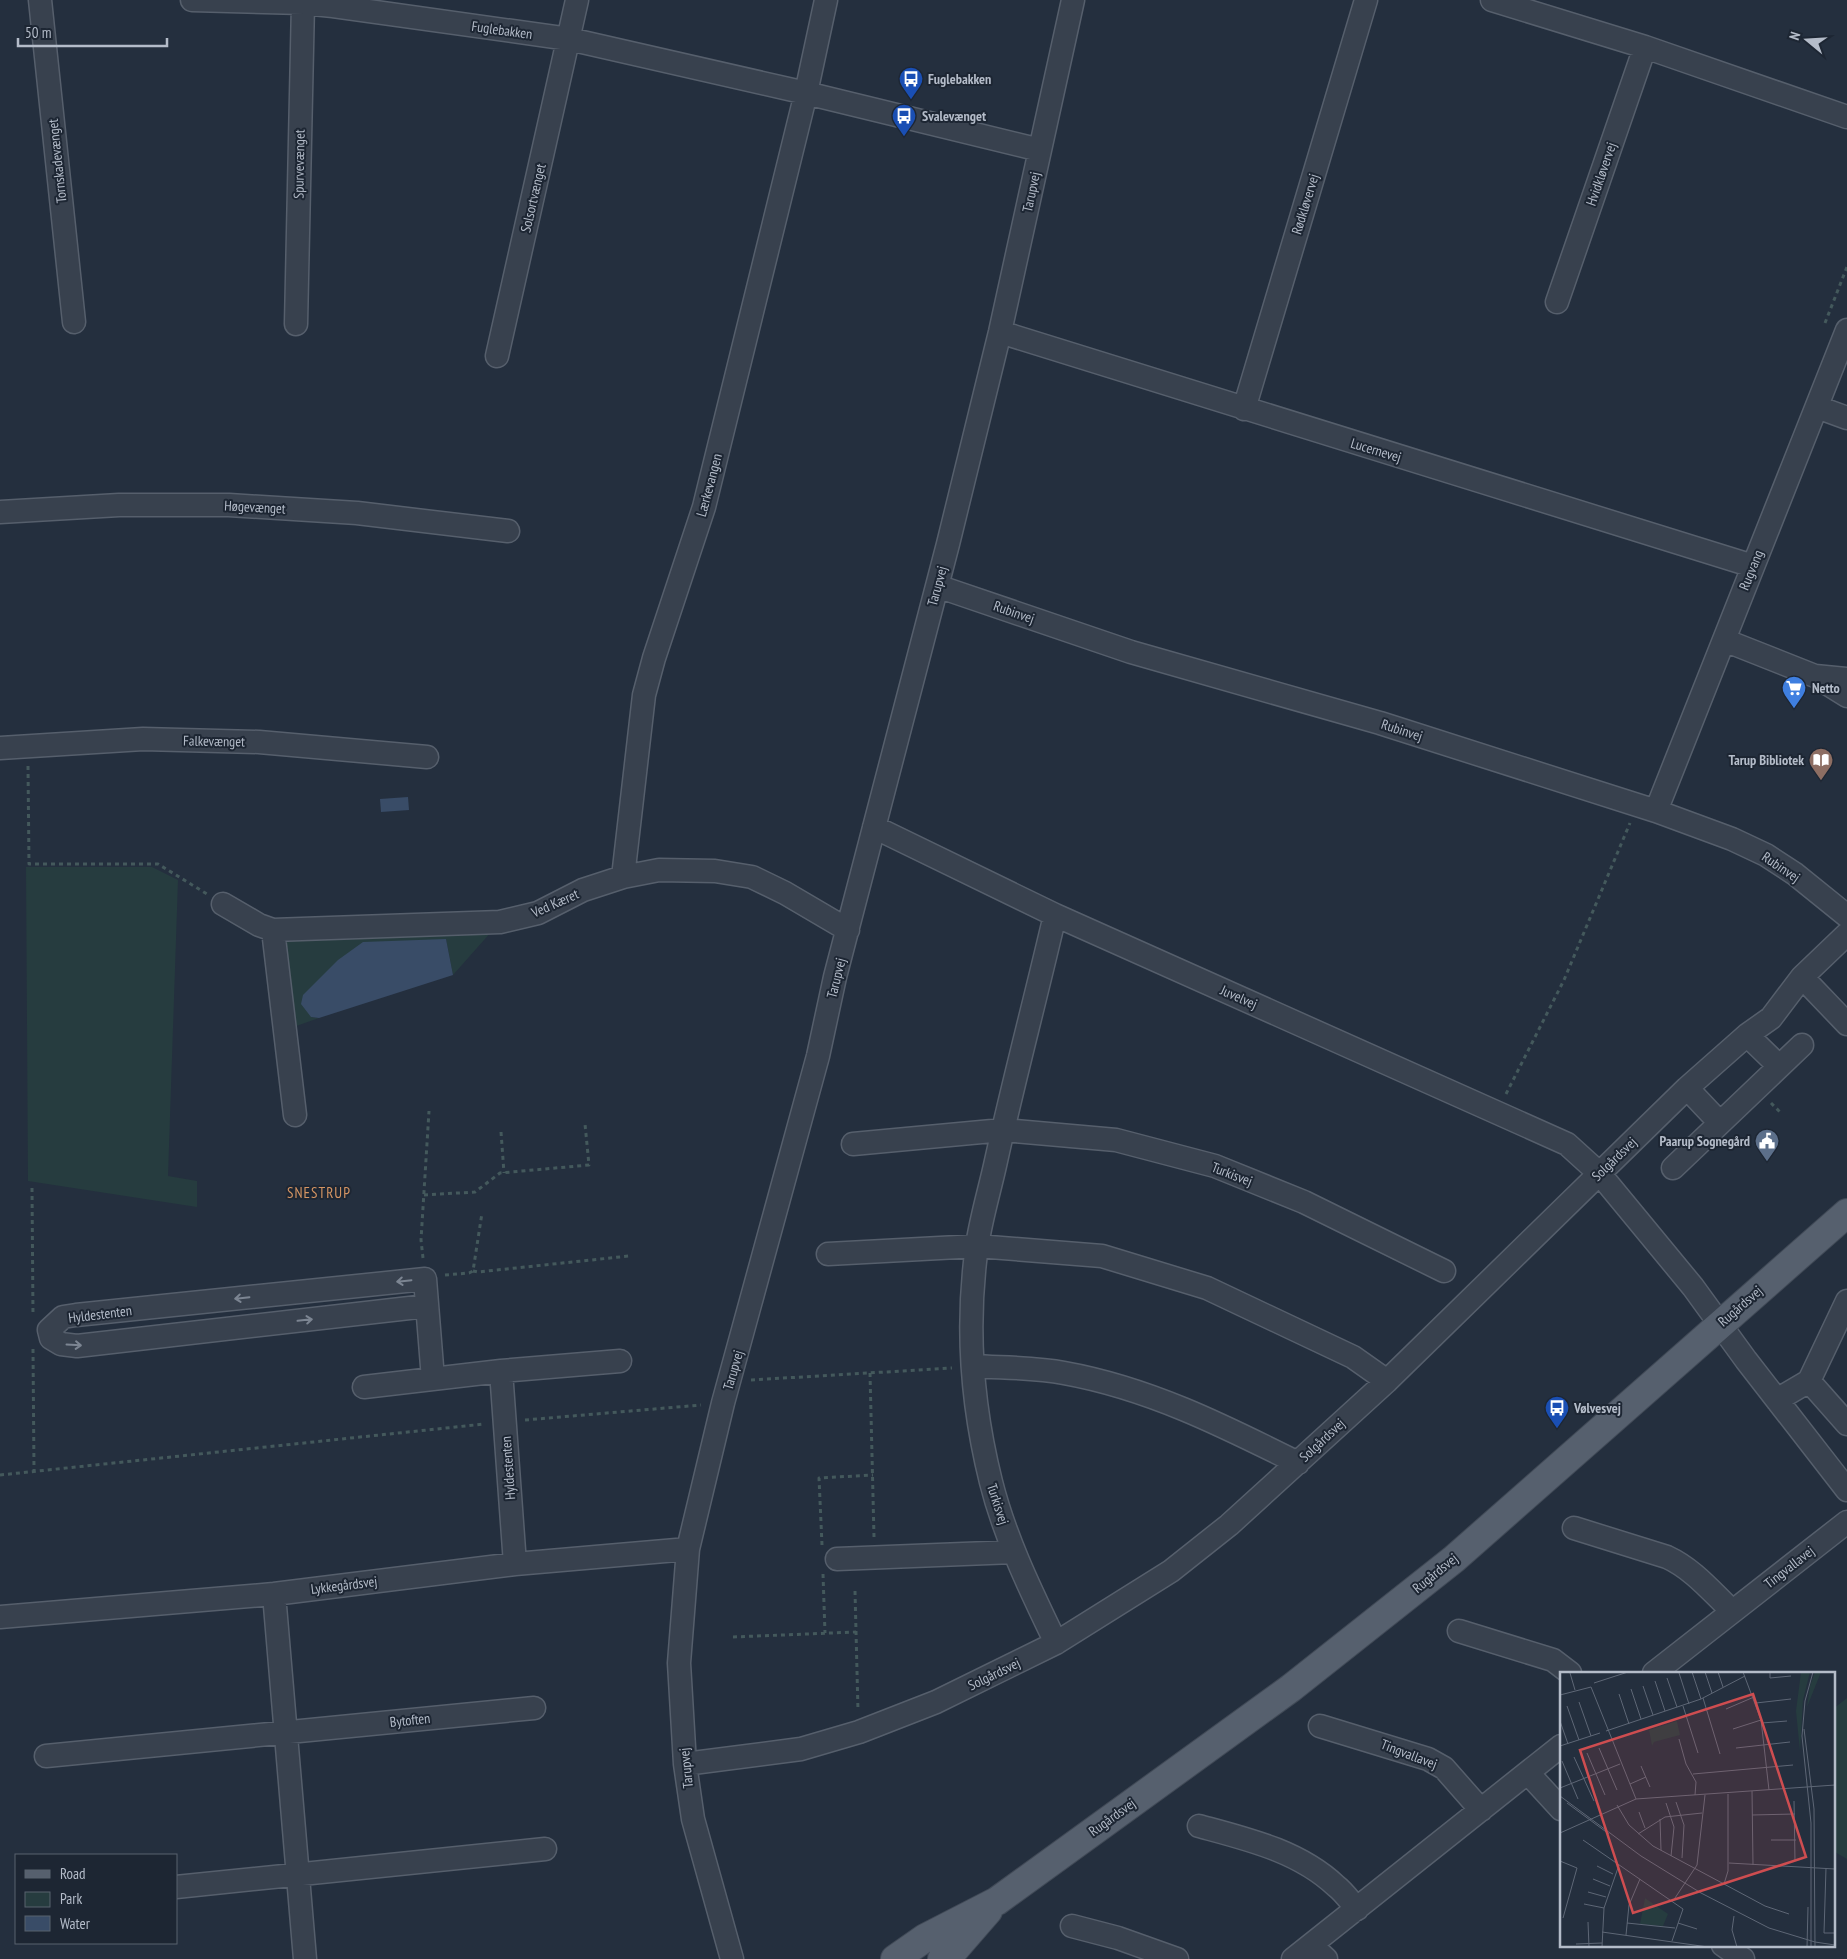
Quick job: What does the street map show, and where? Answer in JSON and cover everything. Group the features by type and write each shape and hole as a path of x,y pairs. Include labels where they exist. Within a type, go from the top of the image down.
{"main road":[{"name":"Rugårdsvej","path":"895,1959 925,1938 997,1901 1291,1688 1454,1559 1847,1213"},
{"name":"Rugårdsvej","path":"942,1959 955,1949 997,1901"},
{"path":"919,1959 997,1901"}],"street":[{"name":"Tornskadevænget","path":"40,0 74,322"},
{"name":"Fuglebakken","path":"192,0 334,3 569,39 806,93 1040,150"},
{"name":"Solsortvænget","path":"497,356 577,0"},
{"path":"806,93 826,0"},
{"name":"Tarupvej","path":"732,1959 692,1820 684,1764 679,1663 688,1550 723,1404 818,1056 835,977 1000,332 1073,0"},
{"name":"Rødkløvervej","path":"1244,409 1366,0"},
{"path":"1492,0 1645,47 1847,117"},
{"name":"Spurvevænget","path":"296,324 303,3"},
{"name":"Hvidkløvervej","path":"1557,302 1645,47"},
{"name":"Lærkevangen","path":"623,877 644,695 654,658 704,508 806,93"},
{"name":"Rugvang","path":"1646,808 1724,640 1847,330"},
{"name":"Lucernevej","path":"1000,332 1753,566"},
{"path":"1816,406 1847,418"},
{"name":"Høgevænget","path":"0,512 119,504 229,505 357,513 508,531"},
{"name":"Rubinvej","path":"936,586 1132,652 1380,723 1646,808 1732,839 1766,855 1795,874 1847,916"},
{"path":"1724,640 1815,676 1847,696"},
{"path":"1815,676 1847,679"},
{"name":"Falkevænget","path":"0,748 143,739 240,742 427,757"},
{"name":"Juvelvej","path":"874,827 1056,915 1567,1144 1599,1173"},
{"name":"Ved Kæret","path":"223,904 259,925 273,930 500,922 538,913 583,890 623,877 659,870 715,871 752,877 785,893 848,930"},
{"name":"Turkisvej","path":"1056,915 1003,1130 977,1246 972,1305 973,1366 979,1425 991,1483 1014,1552 1056,1643"},
{"path":"273,930 295,1114"},
{"name":"Solgårdsvej","path":"684,1764 801,1749 859,1732 936,1702 1056,1643 1171,1571 1229,1525 1387,1381 1687,1088 1747,1035 1771,1018 1802,977 1847,934"},
{"path":"1802,977 1847,1024"},
{"path":"1747,1035 1779,1066"},
{"path":"1673,1168 1802,1044"},
{"path":"1687,1088 1720,1123"},
{"name":"Turkisvej","path":"853,1144 1003,1130 1116,1140 1215,1166 1304,1202 1444,1271"},
{"path":"1599,1173 1693,1287 1847,1490"},
{"path":"828,1254 977,1246 1102,1256 1207,1288 1353,1357 1387,1381"},
{"path":"425,1278 433,1379"},
{"name":"Hyldestenten","path":"425,1278 76,1315 63,1317 49,1330 51,1338 61,1344 77,1346 427,1306"},
{"path":"1778,1400 1809,1381 1847,1301"},
{"path":"364,1387 501,1371 620,1361"},
{"path":"973,1366 1063,1373 1132,1390 1214,1421 1298,1463"},
{"name":"Hyldestenten","path":"501,1371 515,1564"},
{"path":"1809,1381 1847,1424"},
{"name":"Tingvallavej","path":"1655,1672 1847,1522"},
{"path":"1574,1528 1667,1557 1681,1564 1695,1574 1732,1612"},
{"name":"Lykkegårdsvej","path":"0,1616 274,1594 515,1564 688,1550"},
{"path":"827,1559 1014,1552"},
{"path":"274,1594 305,1959"},
{"path":"1459,1631 1553,1660 1569,1672"},
{"name":"Bytoften","path":"46,1756 534,1708"},
{"name":"Tingvallavej","path":"1320,1726 1428,1759 1444,1768 1481,1810"},
{"path":"1293,1959 1319,1952 1357,1909 1560,1747"},
{"path":"1528,1772 1560,1808"},
{"path":"1199,1826 1272,1848 1303,1861 1337,1886 1357,1909"},
{"path":"178,1887 545,1849"},
{"path":"1072,1926 1118,1938 1177,1959"},
{"path":"1724,1946 1743,1959"}],"path":[{"path":"28,746 29,864 158,864 223,904"},
{"path":"1496,1113 1564,980 1646,808"},
{"path":"1770,1102 1781,1113"},
{"path":"429,1111 421,1240 425,1278 579,1259 629,1256"},
{"path":"424,1195 475,1192 500,1173 589,1165 585,1124"},
{"path":"501,1132 504,1173"},
{"path":"473,1271 482,1213"},
{"path":"730,1381 973,1366"},
{"path":"870,1373 875,1557"},
{"path":"0,1475 504,1422 723,1404"},
{"path":"825,1633 827,1559 819,1478 873,1475"},
{"path":"854,1591 859,1732"},
{"path":"734,1637 856,1632"}],"green space":[{"path":"26,867 152,867 178,880 168,1176 197,1181 197,1207 28,1181"},
{"path":"500,922 453,975 446,939 311,1017 319,1018 285,1030 273,930"},
{"path":"1847,1698 1847,1859 1834,1852 1834,1708"}],"water":[{"path":"408,797 409,810 381,812 380,799"},
{"path":"446,939 453,975 319,1018 311,1017 301,1004 303,995 338,960 363,942"}],"place":[{"name":"Fuglebakken","path":"911,100"},
{"name":"Svalevænget","path":"904,137"},
{"name":"Netto","path":"1794,709"},
{"name":"Tarup Bibliotek","path":"1821,781"},
{"name":"Paarup Sognegård","path":"1767,1162"},
{"name":"Vølvesvej","path":"1557,1429"}],"district":[{"name":"SNESTRUP","path":"319,1192"}]}
